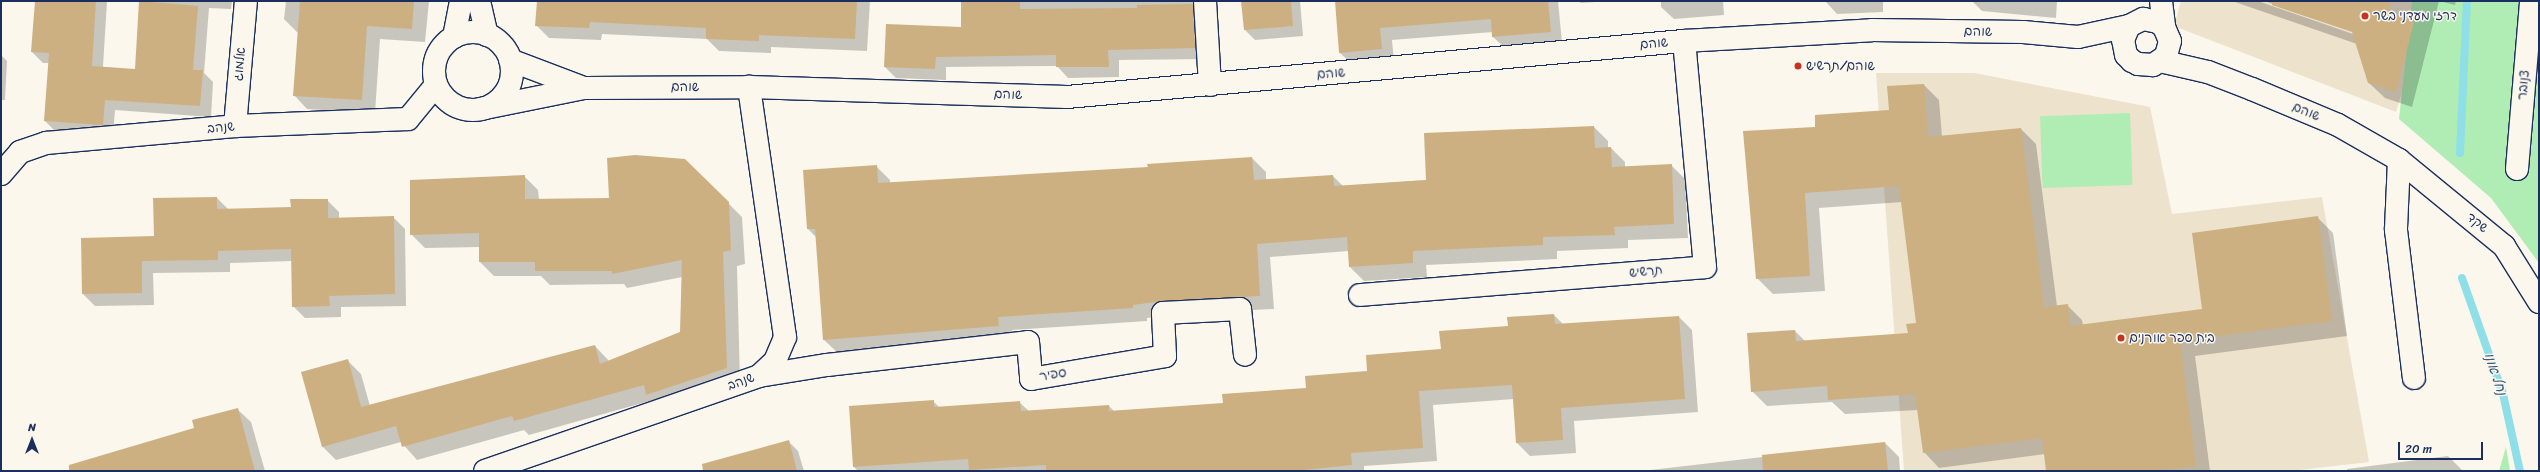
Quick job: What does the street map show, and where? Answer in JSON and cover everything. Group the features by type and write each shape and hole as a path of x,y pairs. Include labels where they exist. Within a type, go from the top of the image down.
{"street":[{"name":"אלמוג","path":"235,126 246,1"},
{"path":"454,37 461,1"},
{"path":"479,1 487,35"},
{"path":"1205,1 1210,85"},
{"path":"2151,1 2132,24 2123,40 2126,55 2132,60 2146,66 2160,61 2169,49 2161,1"},
{"name":"צנובר","path":"2517,169 2531,1"},
{"path":"2132,24 2150,19 2166,30"},
{"name":"שוהם","path":"2078,37 2132,24"},
{"name":"שוהם","path":"480,109 584,88 748,87 1067,97 1684,41 1872,30 2023,32 2078,37 2126,55"},
{"name":"שוהם","path":"2166,30 2208,72"},
{"path":"476,32 487,35 498,40 510,60 512,72 510,85 503,97 492,105 480,109 466,109 454,105 443,97 436,85 434,71 436,57 443,46 454,37 476,32"},
{"name":"תרשיש","path":"1360,295 1705,267 1684,41"},
{"name":"שוהם","path":"510,60 584,88"},
{"name":"שוהם","path":"2160,61 2208,72 2338,125 2399,160"},
{"name":"שנהב","path":"1,174 20,152 46,143 235,126 408,119 436,85"},
{"name":"שנהב","path":"485,471 759,376 774,361 785,337 748,87"},
{"path":"2399,160 2396,230 2414,378"},
{"name":"שקד","path":"2399,160 2504,246 2539,302"},
{"name":"ספיר","path":"759,376 827,365 1028,342 1031,379 1165,356 1163,313 1232,309 1240,309 1245,356"}],"shaded area":[{"path":"2181,1 2412,1 2428,5 2396,112 2174,26"},
{"name":"בית ספר אורנים","path":"1876,73 1974,73 2150,107 2172,214 2322,197 2369,462 2291,471 1904,471"}],"green space":[{"path":"2412,1 2521,1 2539,18 2539,263 2491,198 2399,119"},
{"path":"2130,113 2133,185 2043,188 2040,116"},
{"path":"2506,447 2510,471 2499,471"}],"building":[{"path":"35,1 96,1 92,66 135,69 139,1 198,6 193,70 203,70 200,106 105,100 103,125 44,121 49,53 31,52"},
{"path":"300,1 414,1 412,29 367,26 362,100 293,96"},
{"path":"537,1 857,1 855,39 759,35 759,41 706,39 706,28 590,22 589,28 535,26"},
{"path":"961,1 1020,1 1020,9 1137,8 1137,5 1193,4 1195,48 1108,50 1109,67 1056,67 1056,55 936,57 935,69 884,67 886,24 961,27"},
{"path":"1241,1 1291,1 1293,26 1244,30"},
{"path":"1335,1 1548,1 1551,32 1492,37 1491,19 1380,28 1382,49 1339,53"},
{"path":"2272,1 2390,1 2390,13 2414,22 2396,92 2368,83 2352,32 2272,5"},
{"path":"1924,84 1928,137 2021,128 2044,307 2068,304 2070,326 2202,309 2192,233 2318,216 2332,321 2180,341 2196,466 2155,471 2046,471 2042,438 1923,453 1915,394 1828,400 1827,386 1751,392 1747,333 1795,330 1796,341 1908,333 1906,324 1916,323 1899,186 1805,193 1810,276 1756,279 1743,131 1815,127 1815,115 1889,110 1887,86"},
{"path":"1594,126 1595,148 1611,147 1612,167 1672,164 1674,224 1614,227 1615,235 1543,237 1543,245 1413,251 1413,263 1349,267 1347,237 1257,244 1260,296 1162,301 1133,305 1133,308 998,317 999,326 823,340 815,229 807,229 803,170 877,165 878,183 1148,167 1147,164 1252,157 1254,180 1333,175 1334,186 1426,180 1424,133"},
{"path":"635,155 685,159 729,202 731,250 723,252 727,368 646,395 644,385 514,421 512,416 402,447 396,426 322,447 301,372 348,359 361,407 595,345 600,364 680,332 682,260 612,274 612,271 535,271 535,262 479,262 479,233 410,235 410,180 525,175 525,199 609,198 607,158"},
{"path":"217,197 217,209 291,207 290,199 328,199 328,218 394,216 395,294 329,296 330,306 292,307 291,249 218,251 218,260 142,261 142,293 82,294 81,238 154,236 153,198"},
{"path":"1554,314 1555,324 1679,316 1685,399 1561,408 1563,440 1516,443 1512,385 1419,391 1423,448 1351,453 1352,465 1295,471 1046,471 1046,465 969,470 968,459 853,467 849,406 934,400 934,407 1020,401 1021,411 1109,405 1109,411 1223,403 1222,394 1306,388 1305,376 1367,371 1366,355 1441,349 1439,331 1508,326 1507,317"},
{"path":"238,408 255,471 69,471 69,465 194,428 192,420"},
{"path":"789,440 797,471 703,471 702,464"},
{"path":"1885,442 1888,471 1763,471 1762,455"}],"waterway":[{"name":"נחל אונו","path":"2460,153 2467,1"},
{"name":"נחל אונו","path":"2462,278 2503,394 2520,471"}],"place":[{"name":"דרזי מעדני בשר","path":"2365,16"},
{"name":"שוהם/תרשיש","path":"1798,66"},
{"name":"בית ספר אורנים","path":"2121,338"}]}
